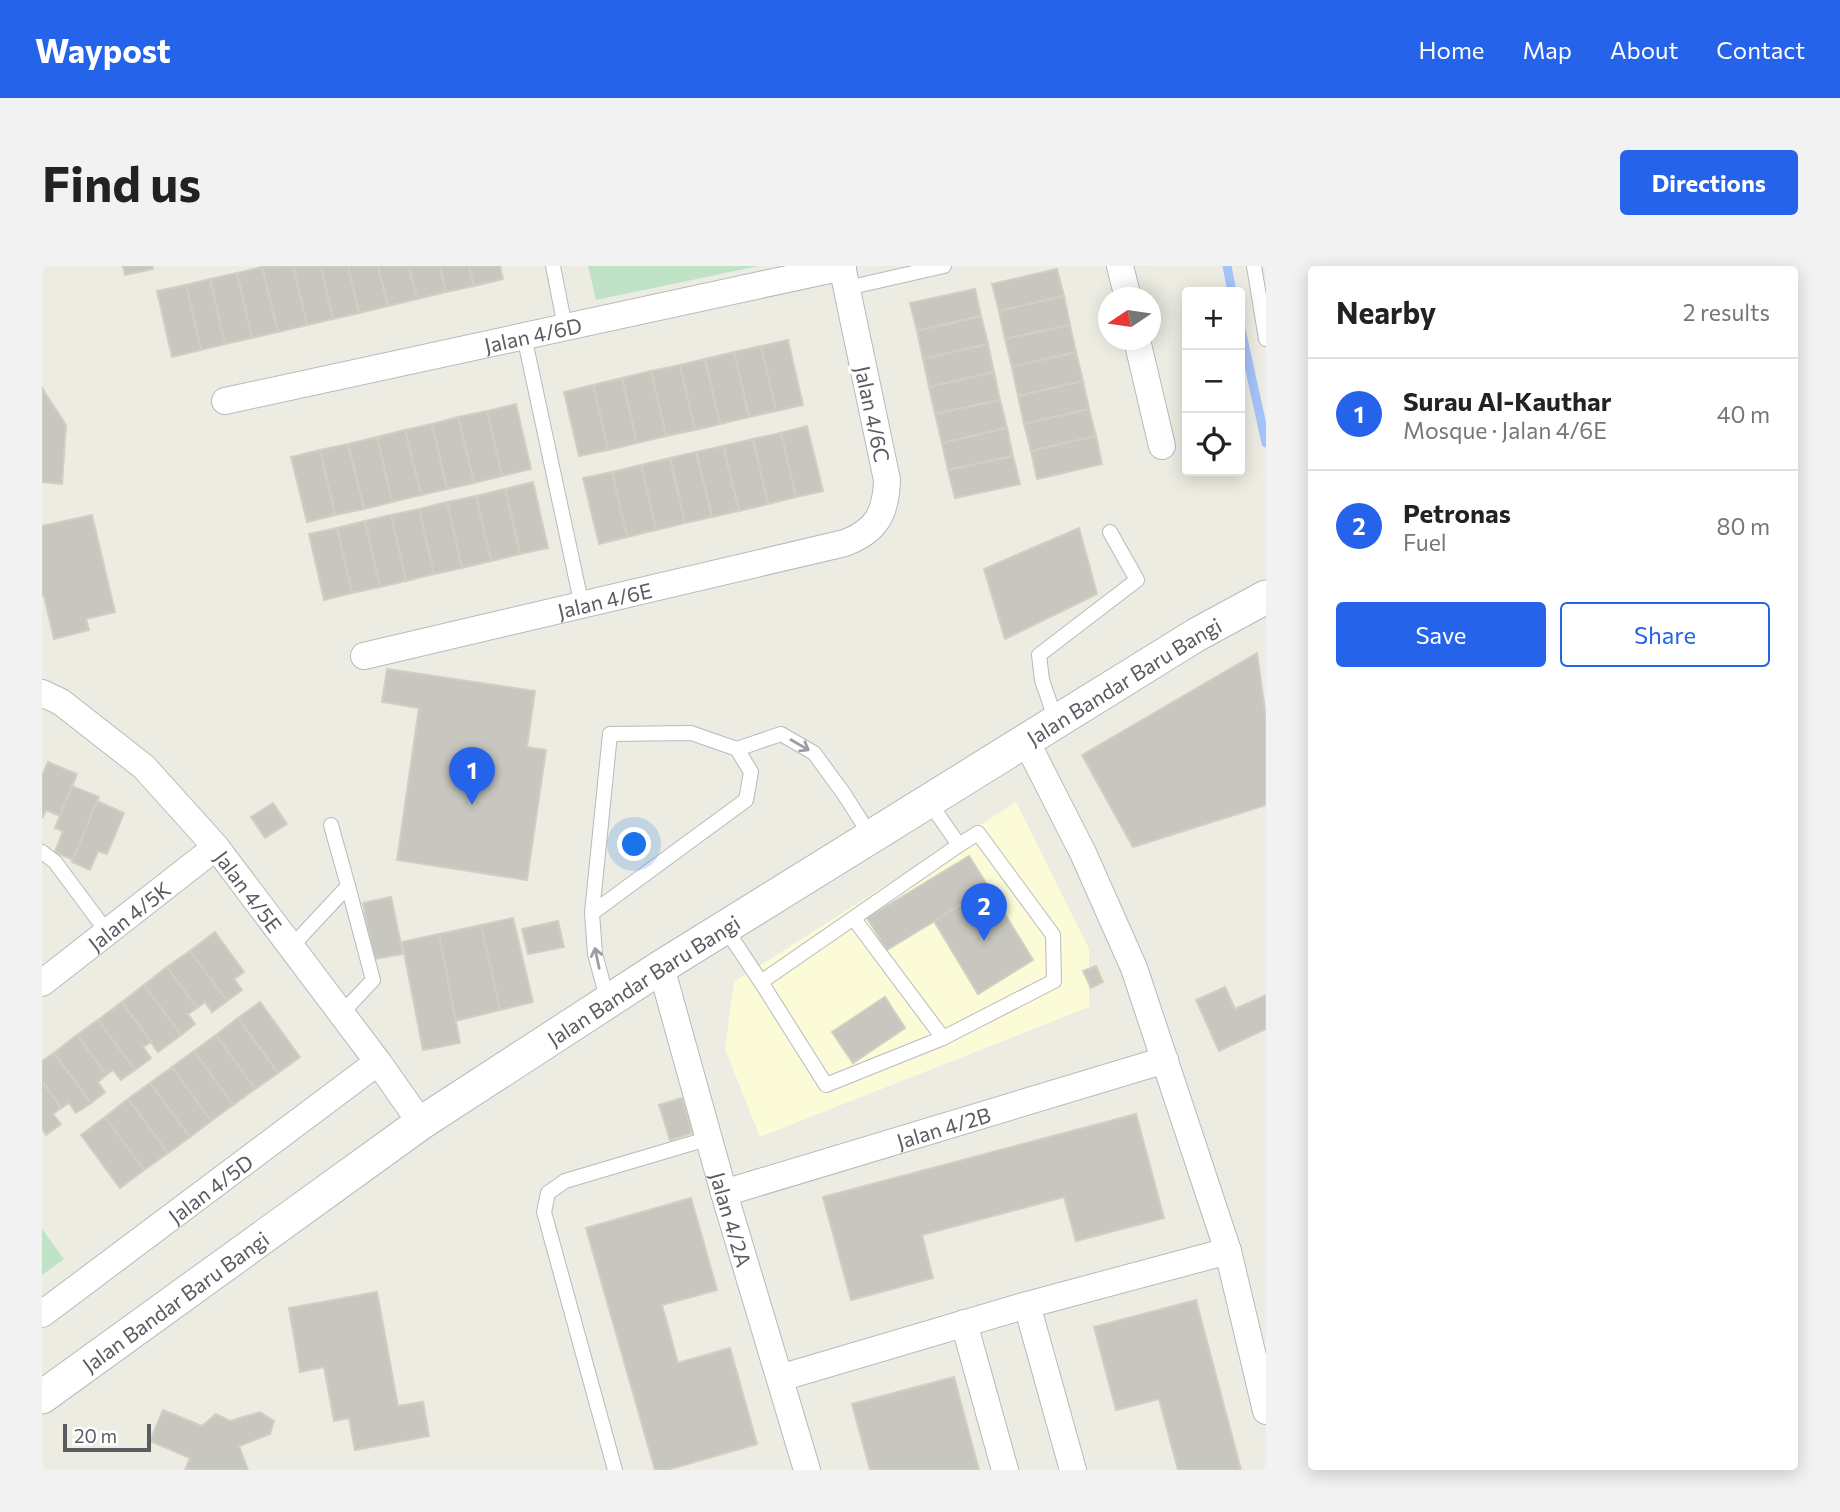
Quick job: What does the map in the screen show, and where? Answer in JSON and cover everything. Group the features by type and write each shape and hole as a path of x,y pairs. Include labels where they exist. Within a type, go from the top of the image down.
{"street":[{"path":"1120,266 1125,287"},
{"name":"Jalan 4/6D","path":"225,401 565,327 844,274"},
{"name":"Jalan 4/6C","path":"844,274 887,480 887,499 878,521 862,536 845,543"},
{"path":"1139,350 1162,446"},
{"name":"Jalan 4/6E","path":"364,656 845,543"},
{"name":"Jalan Bandar Baru Bangi","path":"42,1397 421,1123 661,967 1196,635 1266,597"},
{"name":"Jalan 4/5E","path":"42,693 61,702 144,767 216,847 421,1123"},
{"path":"1026,741 1083,853 1134,968 1228,1251 1266,1411"},
{"name":"Jalan 4/5K","path":"42,983 216,847"},
{"name":"Jalan 4/2A","path":"661,967 805,1469"},
{"name":"Jalan 4/2B","path":"724,1193 1165,1060"},
{"name":"Jalan 4/5D","path":"42,1314 378,1062"},
{"path":"780,1378 1027,1305 1228,1251"},
{"path":"1027,1305 1073,1470"},
{"path":"964,1323 1005,1470"}],"lane":[{"path":"553,266 565,327"},
{"path":"844,274 944,266"},
{"path":"1254,266 1264,310 1266,339"},
{"path":"524,336 582,606"},
{"path":"1056,723 1042,680 1039,655 1137,580 1110,531"},
{"path":"608,1003 595,954 592,913 610,734 691,733 737,749 781,734 814,753 872,838"},
{"path":"592,913 746,800 751,772 737,749"},
{"path":"929,802 959,845"},
{"path":"331,825 373,980 341,1014"},
{"path":"725,928 826,1085 943,1038 1054,981 1053,936 978,833 761,982"},
{"path":"42,852 55,862 107,932"},
{"path":"292,947 348,886"},
{"path":"854,919 943,1038"},
{"path":"615,1470 544,1212 548,1193 565,1181 710,1138"}],"shaded area":[{"path":"588,266 759,266 596,300"},
{"path":"1016,802 1089,949 1089,1007 760,1137 725,1049 734,982"},
{"path":"42,1229 64,1259 42,1275"}],"building":[{"path":"123,266 152,266 153,269 125,275"},
{"path":"293,266 321,266 333,319 307,325"},
{"path":"293,266 307,325 278,332 262,267"},
{"path":"321,266 348,266 359,313 333,319"},
{"path":"348,266 378,266 388,306 359,313"},
{"path":"378,266 409,266 417,299 388,306"},
{"path":"409,266 440,266 446,292 417,299"},
{"path":"440,266 469,266 474,286 446,292"},
{"path":"469,266 500,266 503,279 474,286"},
{"path":"262,267 278,332 252,338 237,273"},
{"path":"1057,269 1064,296 999,311 992,284"},
{"path":"237,273 252,338 225,344 210,279"},
{"path":"210,279 225,344 201,350 186,285"},
{"path":"186,285 201,350 172,357 157,291"},
{"path":"975,289 981,316 917,331 910,303"},
{"path":"1064,296 1070,325 1005,339 999,311"},
{"path":"981,316 988,344 923,359 917,331"},
{"path":"1070,325 1076,352 1012,367 1005,339"},
{"path":"788,340 803,405 776,411 761,346"},
{"path":"988,344 994,372 929,387 923,359"},
{"path":"761,346 776,411 749,417 734,352"},
{"path":"734,352 749,417 720,424 705,359"},
{"path":"1076,352 1083,381 1018,396 1012,367"},
{"path":"705,359 720,424 695,430 680,365"},
{"path":"680,365 695,430 666,436 651,371"},
{"path":"651,371 666,436 637,443 622,378"},
{"path":"994,372 1000,400 935,414 929,387"},
{"path":"622,378 637,443 608,450 593,385"},
{"path":"1083,381 1089,409 1024,424 1018,396"},
{"path":"593,385 608,450 579,456 564,392"},
{"path":"42,388 66,425 62,484 42,482"},
{"path":"1000,400 1007,428 942,443 935,414"},
{"path":"516,404 531,469 502,476 487,411"},
{"path":"1089,409 1096,436 1031,451 1024,424"},
{"path":"487,411 502,476 474,483 458,417"},
{"path":"458,417 474,483 447,489 432,424"},
{"path":"432,424 447,489 421,495 405,430"},
{"path":"807,426 823,491 796,497 781,433"},
{"path":"1007,428 1013,456 948,470 942,443"},
{"path":"405,430 421,495 392,502 377,437"},
{"path":"781,433 796,497 768,504 753,439"},
{"path":"1096,436 1102,464 1037,479 1031,451"},
{"path":"377,437 392,502 364,509 348,444"},
{"path":"753,439 768,504 739,511 723,446"},
{"path":"348,444 364,509 335,515 320,450"},
{"path":"723,446 739,511 712,517 696,452"},
{"path":"320,450 335,515 307,522 291,457"},
{"path":"696,452 712,517 685,523 670,458"},
{"path":"1013,456 1020,484 955,498 948,470"},
{"path":"670,458 685,523 656,530 641,465"},
{"path":"641,465 656,530 627,537 612,472"},
{"path":"612,472 627,537 599,544 583,478"},
{"path":"533,482 548,548 520,554 505,489"},
{"path":"505,489 520,554 491,561 476,496"},
{"path":"476,496 491,561 462,568 447,502"},
{"path":"447,502 462,568 434,574 419,509"},
{"path":"419,509 434,574 406,581 391,515"},
{"path":"92,515 115,612 86,619 89,630 54,639 42,596 42,526"},
{"path":"391,515 406,581 380,587 365,521"},
{"path":"365,521 380,587 352,593 337,528"},
{"path":"337,528 352,593 324,600 309,534"},
{"path":"1079,528 1097,594 1005,639 984,569"},
{"path":"1257,653 1266,718 1266,805 1133,847 1082,755"},
{"path":"387,669 535,691 527,747 546,750 527,880 397,860 419,708 382,702"},
{"path":"48,762 77,774 60,816 46,810 42,818 42,776"},
{"path":"72,786 99,797 73,860 55,852 63,831 55,828"},
{"path":"97,801 124,813 107,854 98,851 90,870 72,862"},
{"path":"273,803 287,824 265,838 251,817"},
{"path":"969,856 989,888 887,950 867,918"},
{"path":"989,888 1033,960 978,994 934,921"},
{"path":"391,897 403,954 374,959 363,903"},
{"path":"513,918 533,1002 500,1010 481,925"},
{"path":"558,921 564,947 528,954 522,929"},
{"path":"481,925 500,1010 455,1021 439,934"},
{"path":"215,932 244,972 234,979 242,990 227,1001 190,951"},
{"path":"439,934 460,1043 423,1050 402,942"},
{"path":"190,951 227,1001 212,1012 205,1002 197,1008 167,967"},
{"path":"1096,966 1103,982 1091,988 1083,971"},
{"path":"167,967 197,1008 188,1014 195,1024 181,1035 144,985"},
{"path":"144,985 181,1035 158,1052 122,1002"},
{"path":"1225,987 1235,1009 1266,995 1266,1029 1219,1051 1196,1000"},
{"path":"885,997 905,1028 853,1063 832,1032"},
{"path":"122,1002 151,1042 143,1047 151,1058 135,1070 98,1020"},
{"path":"260,1002 300,1057 278,1073 238,1018"},
{"path":"238,1018 278,1073 255,1089 216,1035"},
{"path":"98,1020 135,1070 121,1080 113,1070 106,1075 77,1035"},
{"path":"77,1035 106,1075 98,1082 105,1092 91,1103 54,1053"},
{"path":"216,1035 255,1089 233,1105 194,1051"},
{"path":"194,1051 233,1105 211,1121 172,1067"},
{"path":"54,1053 91,1103 76,1113 69,1103 61,1108 42,1081 42,1061"},
{"path":"172,1067 211,1121 190,1137 150,1083"},
{"path":"42,1081 61,1108 53,1114 61,1124 46,1135 42,1129"},
{"path":"150,1083 190,1137 168,1153 128,1099"},
{"path":"682,1098 692,1133 670,1140 659,1105"},
{"path":"128,1099 168,1153 144,1170 105,1117"},
{"path":"1136,1114 1164,1218 1076,1241 1064,1197 922,1235 933,1278 851,1300 823,1197"},
{"path":"105,1117 144,1170 120,1188 81,1135"},
{"path":"691,1198 717,1290 662,1305 678,1363 730,1348 757,1444 667,1470 655,1470 586,1228"},
{"path":"377,1292 398,1406 423,1402 429,1436 355,1450 349,1418 334,1421 324,1367 300,1372 289,1308"},
{"path":"1196,1300 1241,1470 1178,1470 1159,1399 1116,1410 1094,1327"},
{"path":"954,1377 979,1470 870,1470 852,1404"},
{"path":"163,1410 202,1426 216,1414 230,1421 260,1412 274,1421 270,1434 239,1446 248,1470 185,1470 190,1458 150,1441"}],"waterway":[{"path":"1227,266 1231,287"},
{"path":"1245,348 1266,443"}],"place":[{"name":"Surau Al-Kauthar","path":"472,805"},
{"name":"Petronas","path":"984,941"}]}
